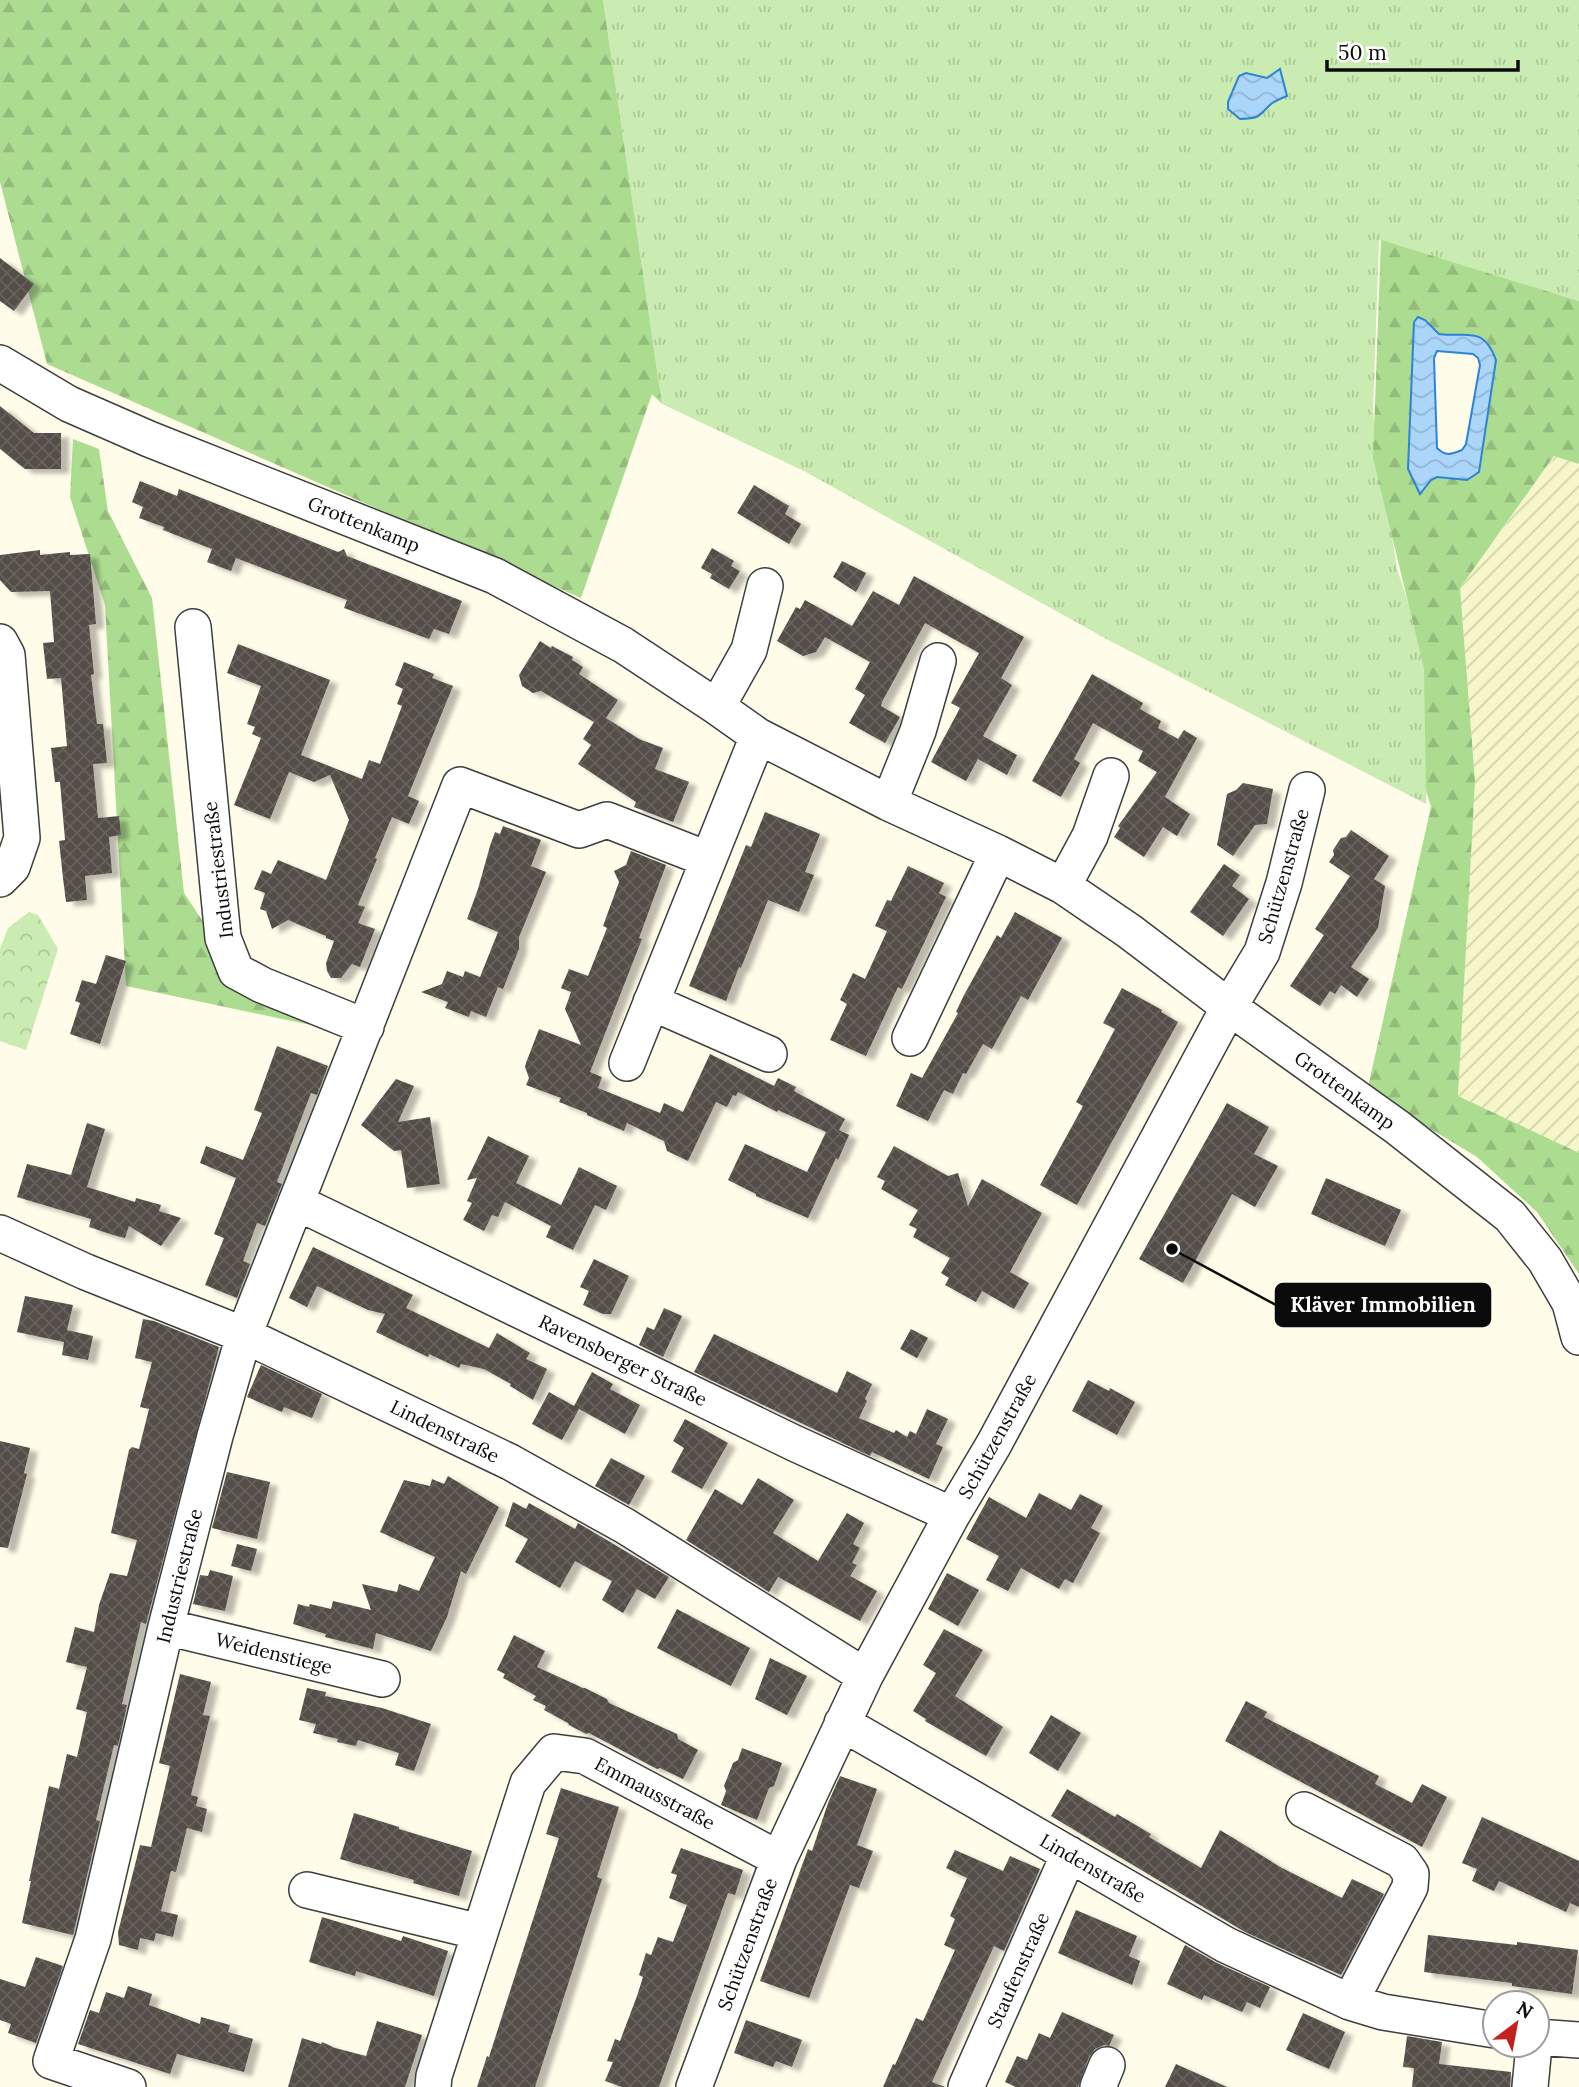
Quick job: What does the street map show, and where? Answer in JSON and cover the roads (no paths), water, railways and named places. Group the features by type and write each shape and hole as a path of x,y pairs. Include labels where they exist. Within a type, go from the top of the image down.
{"street":[{"name":"Grottenkamp","path":"0,363 69,404 126,429 495,576 623,645 758,736 889,803 1063,886 1129,931 1229,1007 1397,1127 1510,1216 1545,1260 1564,1292 1570,1303 1579,1337"},
{"path":"717,707 749,650 765,586"},
{"name":"Industriestraße","path":"193,627 223,938 236,971 262,985 366,1027"},
{"path":"0,642 7,655 22,838 12,867 0,879"},
{"path":"889,803 918,731 938,661"},
{"path":"627,1063 758,736"},
{"path":"1063,886 1090,836 1111,776"},
{"name":"Industriestraße","path":"128,2087 51,2061 93,1939 166,1627 244,1335 460,785 579,830 607,820 707,859"},
{"name":"Schützenstraße","path":"694,2087 779,1859 865,1676 952,1515 994,1444 1229,1007 1262,952 1284,883 1307,790"},
{"path":"910,1038 998,853"},
{"path":"651,1002 769,1054"},
{"name":"Ravensberger Straße","path":"296,1202 794,1443 952,1515"},
{"name":"Lindenstraße","path":"1,1238 244,1335 522,1469 625,1526 865,1676"},
{"name":"Weidenstiege","path":"166,1627 382,1679"},
{"name":"Lindenstraße","path":"842,1723 1226,1945 1350,2002 1383,2012 1481,2028"},
{"name":"Emmausstraße","path":"433,2087 434,2076 527,1783 554,1752 585,1756 779,1859"},
{"path":"1304,1810 1402,1861 1410,1874 1410,1887 1350,2002"},
{"name":"Staufenstraße","path":"966,2087 1069,1854"},
{"path":"307,1890 480,1932"},
{"path":"1551,2038 1579,2040"},
{"path":"1531,2087 1533,2059"}],"water":[{"path":"1280,69 1287,96 1252,118 1240,119 1228,109 1228,102 1239,76 1246,73 1267,78"},
{"path":"1418,317 1425,320 1439,334 1480,337 1491,349 1496,360 1479,472 1467,480 1437,477 1431,480 1420,494 1408,469 1414,322","holes":["1437,351 1473,354 1480,365 1466,444 1462,450 1446,454 1437,448 1434,358"]}],"place":[{"name":"Kläver Immobilien","path":"1172,1249"}]}
